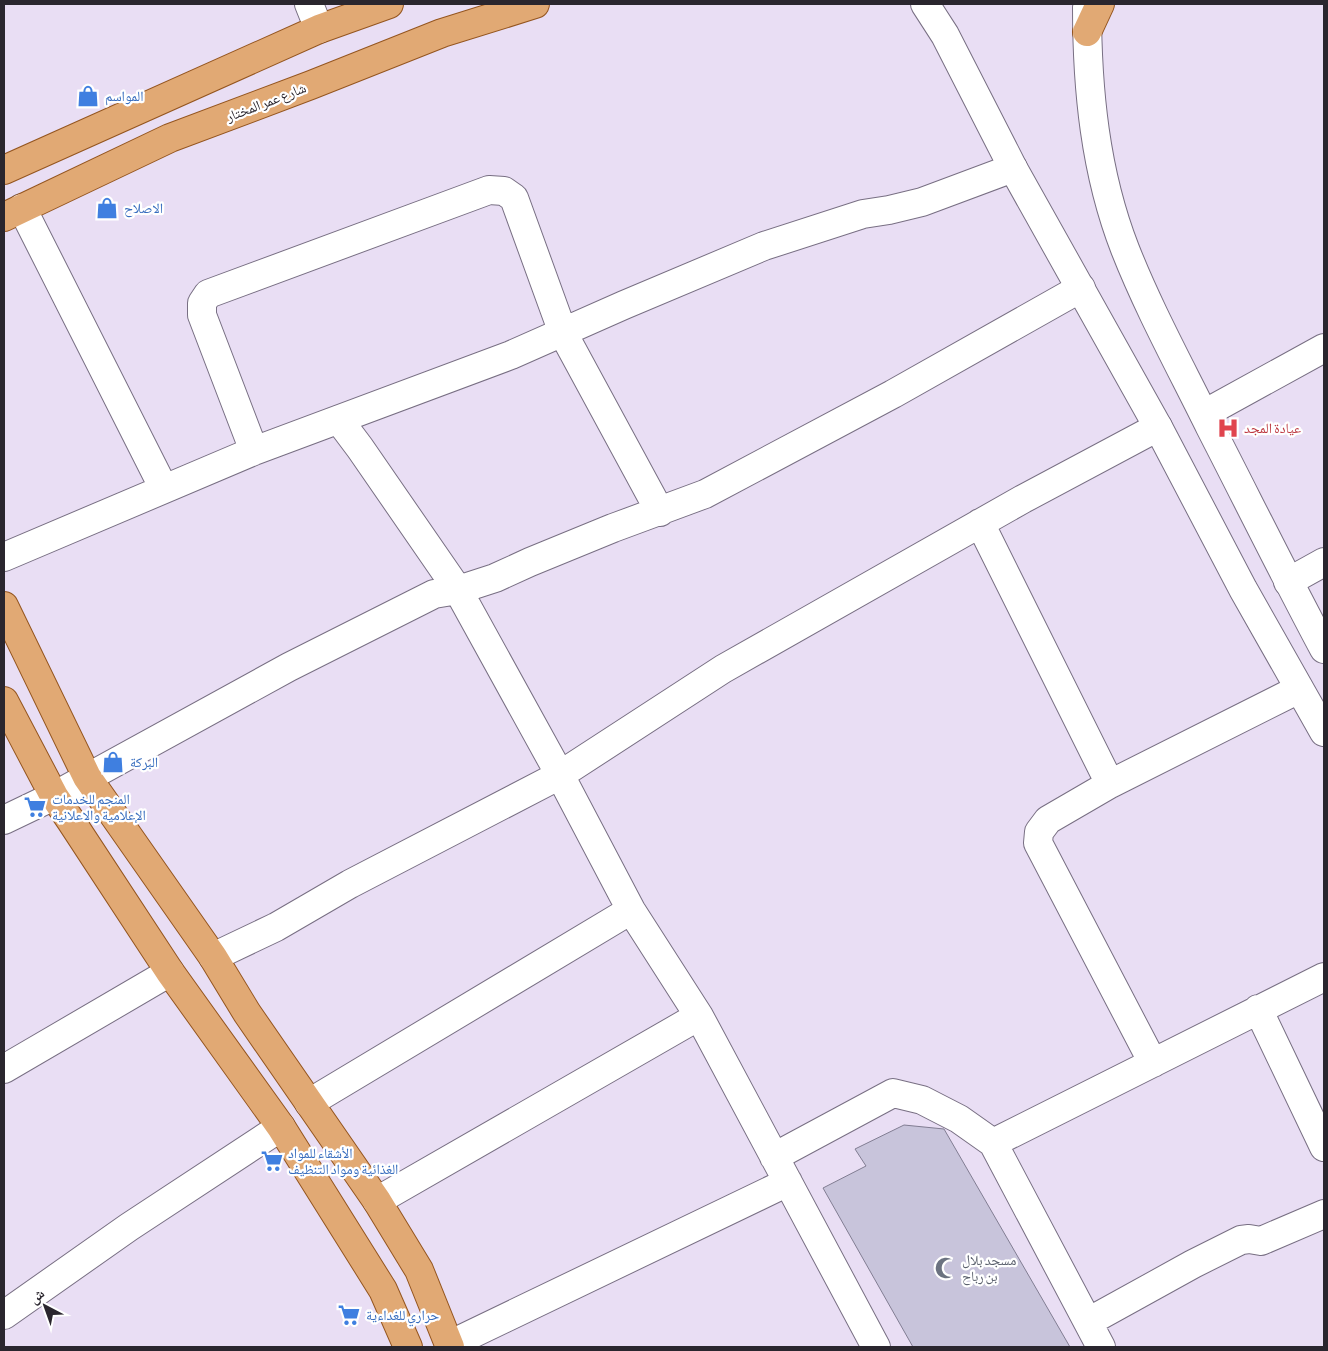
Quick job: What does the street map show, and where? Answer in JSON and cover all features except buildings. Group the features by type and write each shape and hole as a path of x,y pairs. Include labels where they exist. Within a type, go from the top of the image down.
{"main road":[{"path":"4,170 319,29 389,4"},
{"name":"شارع عمر المختار","path":"13,213 170,138 442,33 535,4"},
{"path":"1087,32 1100,4"},
{"path":"4,606 87,777 213,957 247,1013 377,1200 419,1270 449,1346"},
{"path":"4,701 54,796 170,972 281,1128 383,1290 408,1347"}],"street":[{"path":"309,4 319,29"},
{"path":"925,4 945,35 1013,168 1158,427 1243,589 1324,732"},
{"path":"1087,4 1089,86 1096,141 1111,204 1124,247 1145,298 1288,582 1324,649"},
{"path":"4,557 254,451 511,355 764,246 863,214 922,202 1013,168"},
{"path":"254,451 202,315 202,303 208,294 489,190 504,191 514,198 563,332 660,512"},
{"path":"13,213 164,489"},
{"path":"4,820 54,796 401,609 434,594 458,590 495,578 587,539 705,494 901,390 1081,288"},
{"path":"1204,414 1324,348"},
{"path":"339,420 458,590 560,775 631,910 699,1016 876,1347"},
{"path":"213,957 276,927 350,884 560,775 723,670 980,523 1158,427"},
{"path":"980,523 1110,784"},
{"path":"1288,582 1324,562"},
{"path":"1152,1063 1038,843 1039,832 1048,820 1110,784 1300,689"},
{"path":"309,1103 631,910"},
{"path":"4,1069 170,972"},
{"path":"993,1143 1324,977"},
{"path":"1258,1009 1324,1147"},
{"path":"377,1200 699,1016"},
{"path":"774,1158 894,1093 922,1100 958,1119 993,1143 1101,1347"},
{"path":"4,1315 129,1227 281,1128"},
{"path":"449,1346 788,1182"},
{"path":"1088,1322 1193,1264 1241,1240 1261,1241 1324,1214"}],"place":[{"name":"المواسم","path":"88,96"},
{"name":"الاصلاح","path":"107,208"},
{"name":"عيادة المجد","path":"1228,428"},
{"name":"البركة","path":"113,762"},
{"name":"المنجم للخدمات الإعلامية والاعلانية","path":"35,807"},
{"name":"الأشقاء للمواد الغذائية ومواد التنظيف","path":"272,1161"},
{"name":"مسجد بلال بن رباح","path":"946,1268"},
{"name":"حراري للغداءية","path":"349,1315"}]}
